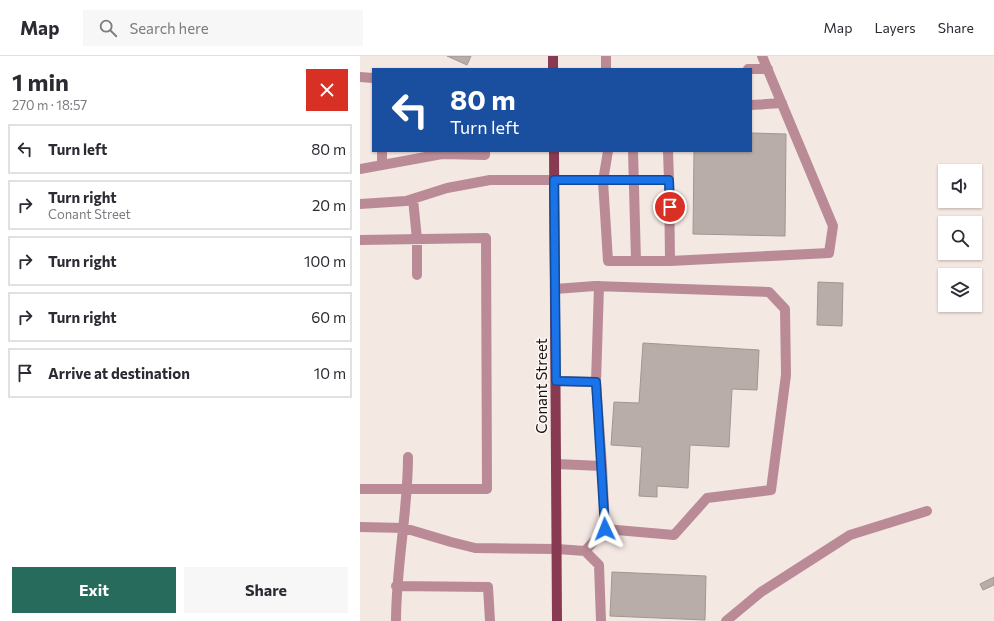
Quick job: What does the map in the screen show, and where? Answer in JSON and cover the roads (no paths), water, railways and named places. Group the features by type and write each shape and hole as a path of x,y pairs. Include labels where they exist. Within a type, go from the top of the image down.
{"main road":[{"path":"553,56 553,68"},
{"name":"Conant Street","path":"554,152 557,621"}],"lane":[{"path":"606,56 606,68"},
{"path":"608,152 603,180 608,261 670,261 829,253 833,226 762,56"},
{"path":"752,69 768,69"},
{"path":"360,77 372,78"},
{"path":"752,105 782,104"},
{"path":"382,152 382,166"},
{"path":"360,169 442,154 485,155 486,152"},
{"path":"633,152 636,261"},
{"path":"668,152 670,261"},
{"path":"360,204 389,203 413,199 468,183 490,180 669,180"},
{"path":"413,199 417,239 418,275"},
{"path":"360,240 486,238 487,489 360,490"},
{"path":"585,551 605,529 596,382 599,286"},
{"path":"555,289 599,286 769,292 785,309 786,375 771,490 707,498 674,535 605,529"},
{"path":"556,381 596,382"},
{"path":"396,621 396,586 408,490 408,457"},
{"path":"556,464 602,466"},
{"path":"726,621 761,592 850,536 926,511"},
{"path":"360,527 404,528 475,548 557,549 585,551 599,565 601,621"},
{"path":"396,586 488,587 490,621"}]}
